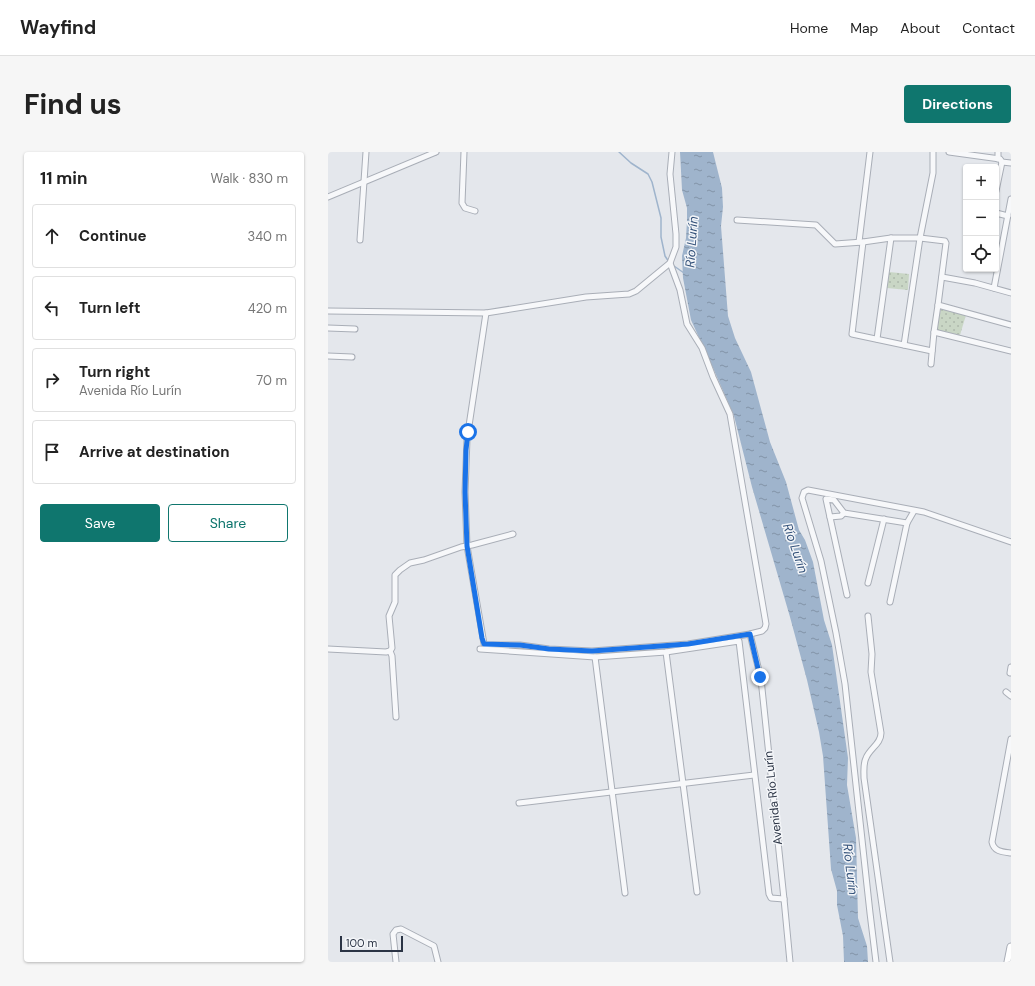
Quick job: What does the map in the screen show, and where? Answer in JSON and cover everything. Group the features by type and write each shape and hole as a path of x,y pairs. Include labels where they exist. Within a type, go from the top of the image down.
{"main road":[{"path":"1008,962 1011,947"}],"street":[{"path":"360,240 366,152"},
{"path":"328,197 436,152"},
{"path":"464,152 462,203 465,208 475,211"},
{"path":"328,311 486,313 580,298 629,294 636,291 670,263 676,247 670,174 672,152"},
{"path":"870,152 852,333 853,335 932,351"},
{"path":"904,345 920,238 933,173 933,152"},
{"path":"949,152 966,153 1011,163"},
{"path":"998,152 1000,160 999,168"},
{"path":"994,288 1011,199"},
{"path":"999,214 1008,216"},
{"path":"737,220 813,224 818,226 833,244 891,238 920,238 946,241 931,364"},
{"path":"877,339 891,238"},
{"path":"486,313 467,439 465,492 467,546 484,644 520,645 549,649 592,651 688,644 762,631 766,624 731,417 702,348 686,324 680,290 670,263"},
{"path":"942,277 1011,293"},
{"path":"938,305 1011,325"},
{"path":"328,328 355,328"},
{"path":"934,332 1011,351"},
{"path":"328,356 352,357"},
{"path":"876,962 845,684 836,633 820,561 802,498 804,492 808,490 924,512 1011,542"},
{"path":"847,594 826,499 834,500 844,512 907,523"},
{"path":"890,602 907,523 914,511"},
{"path":"830,517 841,516 844,512"},
{"path":"868,583 884,519"},
{"path":"396,717 392,656 390,651 392,648 389,616 395,602 396,574 410,563 513,534"},
{"path":"868,616 872,654 871,672 881,733 879,741 866,757 864,764 864,778 885,918 890,962"},
{"name":"Avenida Río Lurín","path":"750,634 761,679 790,962"},
{"path":"480,648 595,657 666,652 738,641 769,894 771,898 784,899"},
{"path":"328,649 390,651"},
{"path":"666,652 697,892"},
{"path":"595,657 625,893"},
{"path":"1010,673 1011,667"},
{"path":"1006,692 1011,696"},
{"path":"1011,739 992,842 996,850 1011,853"},
{"path":"519,803 754,775"},
{"path":"396,962 393,934 396,930 401,929 434,946 438,962"}],"green space":[{"path":"889,272 909,274 908,290 887,288"},
{"path":"941,309 966,315 960,335 936,330"}],"water":[{"name":"Río Lurín","path":"680,152 713,152 722,188 723,207 721,226 728,316 735,338 751,372 770,442 786,482 799,530 805,540 813,562 824,620 832,645 848,758 847,785 856,838 858,918 867,946 868,962 844,962 843,936 837,905 837,891 831,869 823,756 807,680 752,487 734,416 691,320 683,278 682,256 686,238 687,208 682,190"}],"waterway":[{"path":"619,152 631,163 648,174 652,182 661,218 661,237 665,256 669,262"},
{"name":"Río Lurín","path":"674,266 684,273"}],"route":[{"path":"468,432 465,492 467,546 484,644 520,645 549,649 592,651 688,644 750,634 760,677"}]}
